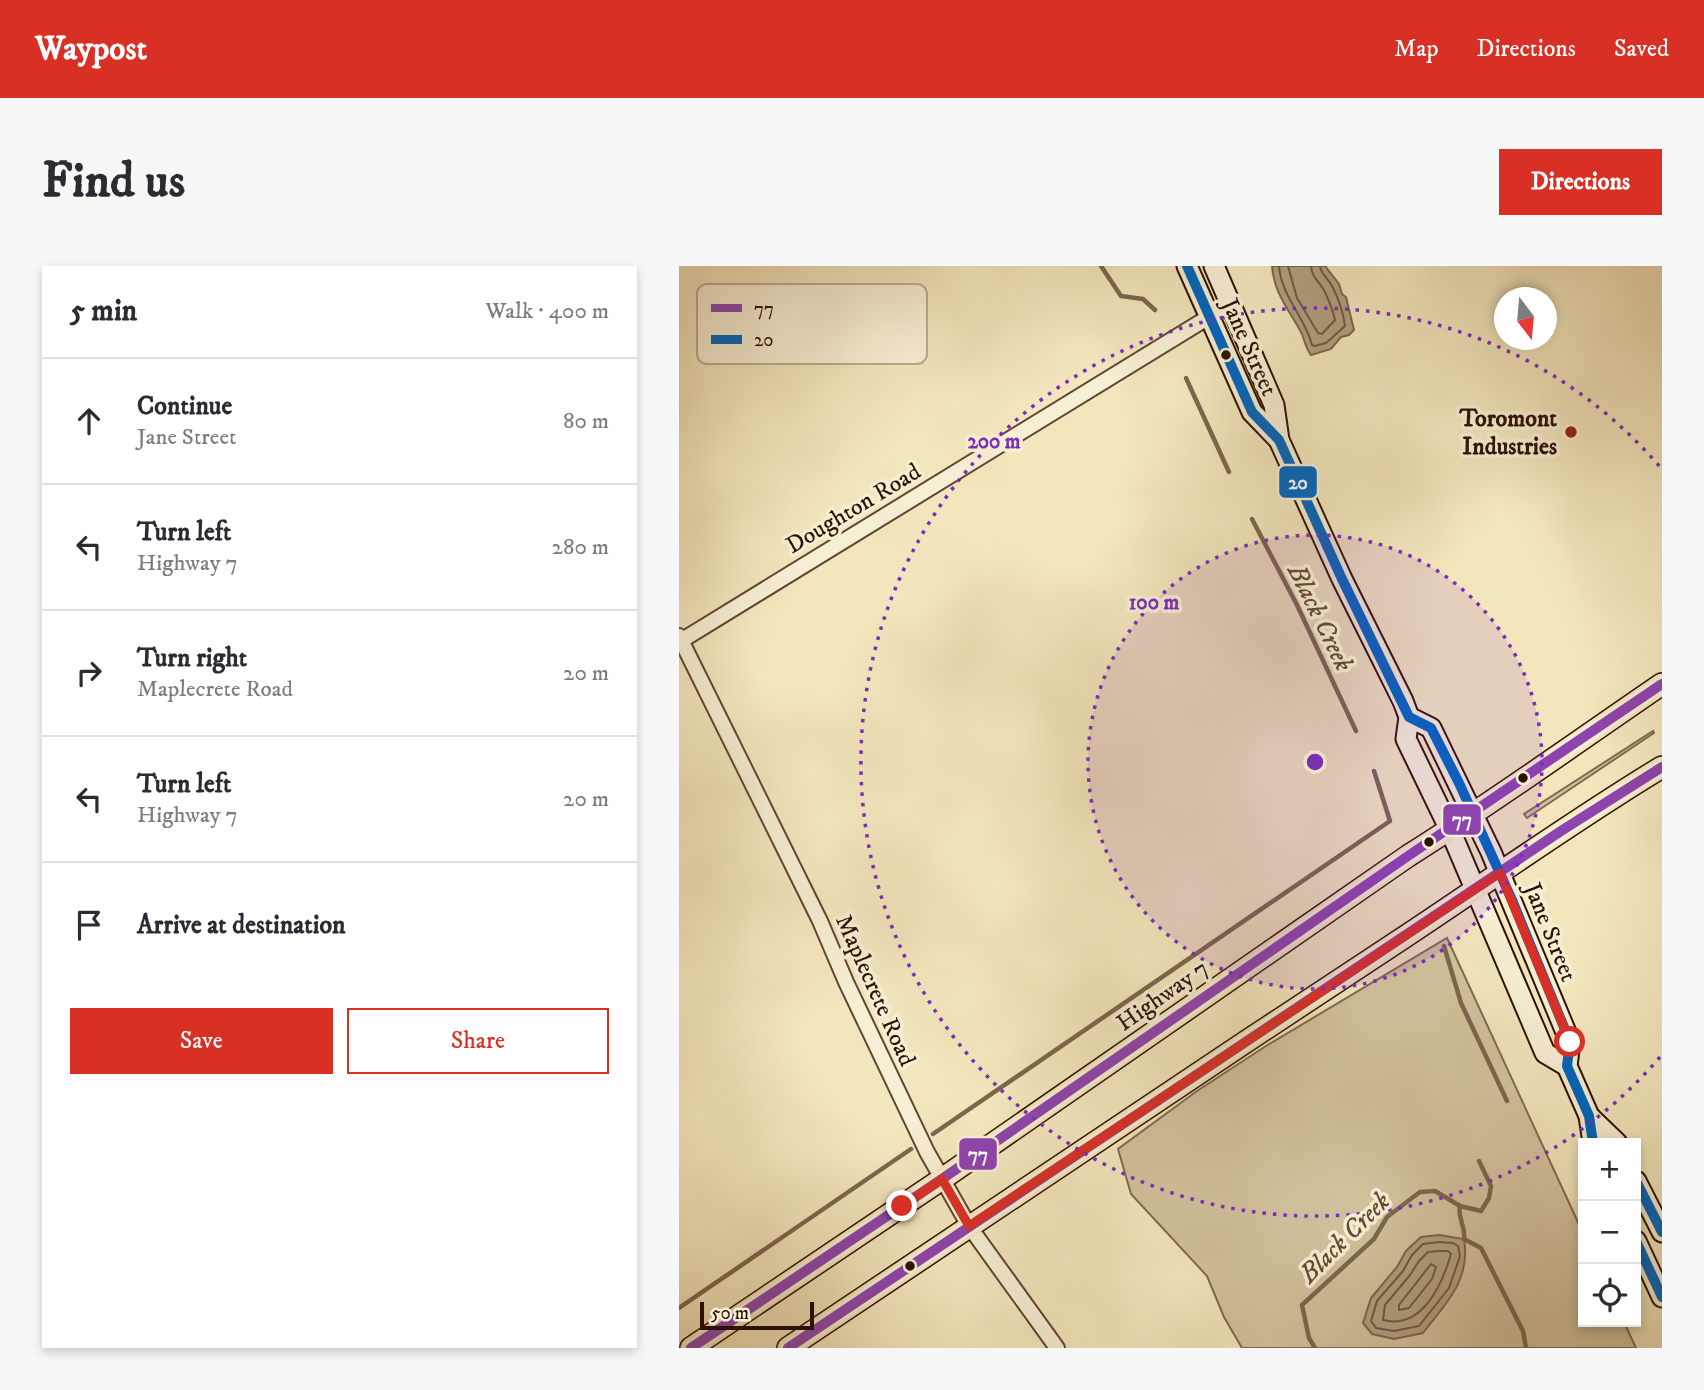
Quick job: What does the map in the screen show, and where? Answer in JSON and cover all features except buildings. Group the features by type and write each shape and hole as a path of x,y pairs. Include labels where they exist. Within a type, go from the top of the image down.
{"main road":[{"name":"Jane Street","path":"1187,266 1252,412 1279,440"},
{"name":"Jane Street","path":"1214,266 1274,405 1279,440 1409,717 1406,739 1450,830 1545,1054 1567,1066"},
{"name":"Highway 7","path":"691,1348 942,1179 1408,856 1474,815 1504,791 1662,684"},
{"name":"Jane Street","path":"1409,717 1431,727 1500,873 1570,1042 1567,1066 1589,1116 1592,1138"},
{"path":"1636,783 1662,759"},
{"path":"788,1348 1537,846 1662,767"},
{"name":"Jane Street","path":"1589,1116 1612,1138"},
{"path":"1641,1191 1662,1232"},
{"path":"1641,1252 1662,1297"}],"street":[{"name":"Doughton Road","path":"680,640 1230,304"},
{"name":"Maplecrete Road","path":"680,640 820,920 846,982 942,1179 969,1226 1057,1348"}],"shaded area":[{"path":"1653,731 1654,733 1527,818 1524,814"},
{"path":"1447,938 1578,1222 1578,1327 1626,1327 1636,1348 1242,1348 1224,1317 1207,1276 1131,1194 1118,1149 1197,1091 1266,1046"}],"water":[{"path":"1272,266 1325,266 1346,297 1354,330 1341,337 1331,349 1311,355 1279,294"},
{"path":"1439,1235 1464,1239 1464,1267 1448,1301 1423,1333 1394,1339 1372,1334 1363,1323 1371,1298 1397,1267 1406,1251 1421,1237"}],"waterway":[{"name":"Black Creek","path":"1101,266 1121,296 1143,299 1155,310"},
{"name":"Black Creek","path":"1186,378 1229,472"},
{"name":"Black Creek","path":"1252,519 1297,605 1356,731"},
{"path":"933,1134 1390,821 1374,771"},
{"name":"Black Creek","path":"1444,946 1461,1003 1507,1101"},
{"path":"679,1308 911,1149"},
{"name":"Black Creek","path":"1315,1348 1309,1338 1302,1305 1374,1239 1387,1217 1420,1192 1435,1191 1460,1206 1481,1211 1489,1198 1491,1186 1479,1161"},
{"path":"1460,1206 1464,1239 1481,1248 1523,1331 1526,1348"}],"transit line":[{"name":"20","path":"1187,266 1252,412 1279,440 1409,717 1431,728 1459,783 1512,900 1570,1042 1567,1066 1589,1116 1592,1138"},
{"name":"77","path":"691,1348 942,1179 1408,856 1662,684"},
{"name":"77","path":"788,1348 1561,831 1662,767"},
{"name":"20","path":"1641,1191 1662,1232"},
{"name":"20","path":"1641,1252 1662,1297"}],"place":[{"name":"Toromont Industries","path":"1571,432"}],"route":[{"path":"902,1206 942,1179 969,1226 1500,873 1570,1042"}]}
